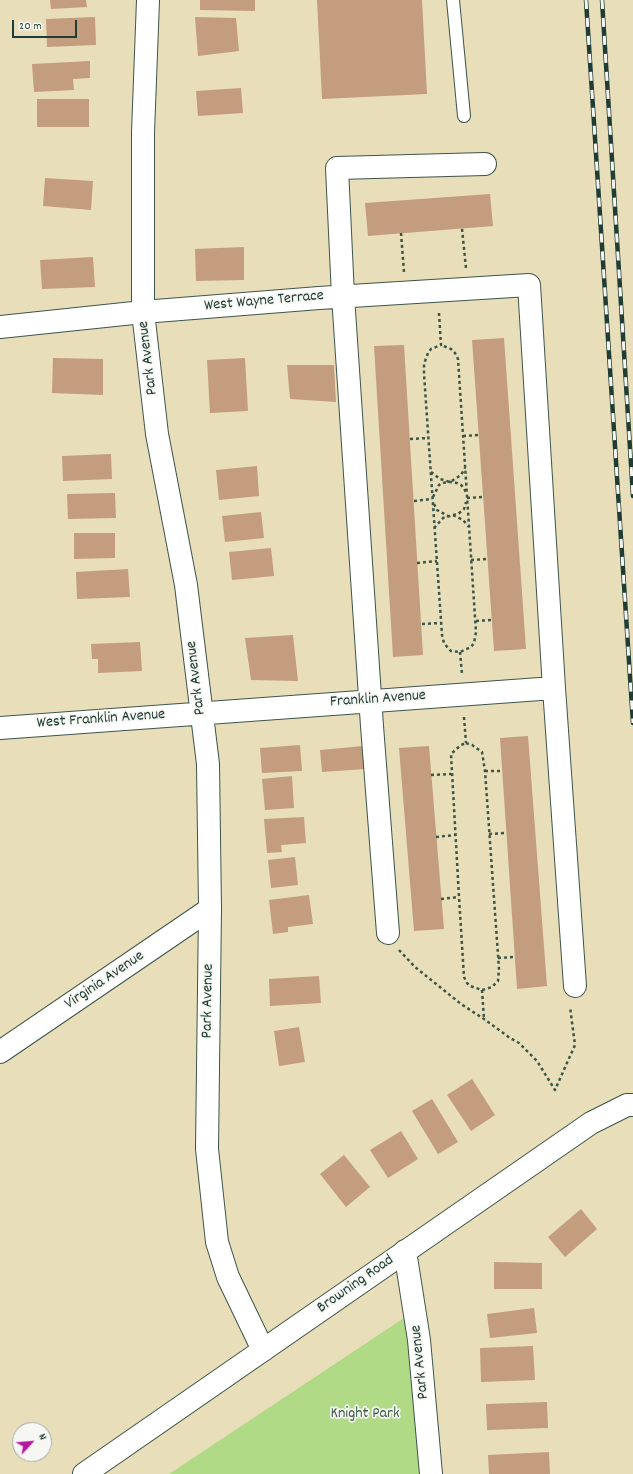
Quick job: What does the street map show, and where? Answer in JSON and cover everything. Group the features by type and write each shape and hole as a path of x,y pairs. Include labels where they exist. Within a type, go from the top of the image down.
{"street":[{"name":"Park Avenue","path":"148,0 143,133 144,312 158,434 186,585 208,764 210,909 208,1149 217,1242 228,1277 263,1350"},
{"path":"388,933 370,701 343,296 337,168 485,164"},
{"name":"West Wayne Terrace","path":"0,327 144,312 343,296 529,285 554,688"},
{"path":"554,688 575,986"},
{"name":"Franklin Avenue","path":"202,713 554,688"},
{"name":"West Franklin Avenue","path":"0,728 202,713"},
{"name":"Virginia Avenue","path":"0,1052 210,909"},
{"name":"Browning Road","path":"84,1474 591,1123 627,1105 633,1105"},
{"name":"Park Avenue","path":"405,1251 419,1340 432,1474"}],"lane":[{"path":"453,0 464,116"}],"path":[{"path":"462,228 467,288"},
{"path":"401,233 406,292"},
{"path":"437,290 441,346"},
{"path":"441,346 451,349 458,359 463,436 476,632 474,643 471,647 460,652 451,651 444,643 442,635 430,472 424,364 428,353 432,349 441,346"},
{"path":"463,436 479,435"},
{"path":"410,439 428,438"},
{"path":"430,472 440,479 450,482 461,475 465,468"},
{"path":"434,528 443,518 458,514 464,509 467,498 464,488 457,482 442,483 438,485 432,499 437,510 448,516"},
{"path":"467,498 483,497"},
{"path":"414,501 432,499"},
{"path":"453,515 464,520 469,528"},
{"path":"471,560 487,559"},
{"path":"418,563 437,561"},
{"path":"476,621 491,620"},
{"path":"422,624 441,623"},
{"path":"466,743 472,744 482,752 490,834 498,958 498,981 492,987 482,990 470,986 464,977 451,774 451,754 461,745 466,743"},
{"path":"485,772 502,771"},
{"path":"431,775 451,774"},
{"path":"490,834 506,833"},
{"path":"436,837 455,835"},
{"path":"441,899 459,897"},
{"path":"388,933 401,954 415,967 461,1004 519,1043 537,1061 555,1090 575,1045 570,997 575,986"},
{"path":"498,958 514,957"},
{"path":"482,990 484,1019"}],"green space":[{"name":"Knight Park","path":"419,1308 430,1474 169,1474"}],"building":[{"path":"50,0 86,0 87,7 51,9"},
{"path":"200,0 255,0 255,11 200,10"},
{"path":"317,0 422,0 427,94 322,99"},
{"path":"95,17 96,45 47,47 46,19"},
{"path":"195,17 236,18 239,51 198,56"},
{"path":"90,61 90,78 73,79 74,90 34,92 32,64"},
{"path":"241,88 243,113 198,116 196,91"},
{"path":"37,99 89,99 89,127 37,127"},
{"path":"45,178 93,181 91,210 43,206"},
{"path":"490,194 493,226 368,236 365,203"},
{"path":"244,247 244,280 196,281 195,249"},
{"path":"93,257 95,287 42,289 40,260"},
{"path":"504,338 526,649 494,651 472,340"},
{"path":"404,345 423,655 393,657 374,346"},
{"path":"53,358 103,359 103,395 52,393"},
{"path":"245,358 248,411 210,413 207,360"},
{"path":"287,365 334,365 336,402 290,399"},
{"path":"111,454 112,479 63,481 62,456"},
{"path":"257,466 259,496 219,500 216,470"},
{"path":"115,493 116,518 68,519 67,494"},
{"path":"261,512 264,538 225,542 222,516"},
{"path":"74,533 115,533 115,558 74,559"},
{"path":"271,548 274,576 232,580 229,552"},
{"path":"128,569 130,597 77,599 76,572"},
{"path":"293,635 298,681 251,680 245,638"},
{"path":"140,642 142,671 98,673 98,659 92,659 91,644"},
{"path":"528,736 547,986 517,989 500,738"},
{"path":"300,745 302,771 262,773 260,748"},
{"path":"363,746 365,769 322,772 320,750"},
{"path":"429,746 444,929 414,931 399,748"},
{"path":"292,776 294,808 265,810 262,779"},
{"path":"304,817 306,843 281,845 282,852 267,853 264,819"},
{"path":"295,857 298,885 271,888 268,860"},
{"path":"309,895 313,924 288,927 288,932 273,934 269,900"},
{"path":"319,976 321,1003 270,1006 269,979"},
{"path":"299,1027 305,1062 279,1066 274,1031"},
{"path":"472,1079 495,1115 471,1131 447,1095"},
{"path":"432,1099 458,1142 438,1154 412,1111"},
{"path":"401,1131 418,1159 388,1178 370,1150"},
{"path":"344,1155 370,1187 346,1207 320,1174"},
{"path":"581,1209 597,1229 565,1257 548,1237"},
{"path":"494,1262 542,1263 542,1289 494,1289"},
{"path":"534,1308 537,1333 490,1338 487,1314"},
{"path":"533,1346 535,1380 481,1382 480,1348"},
{"path":"547,1402 548,1428 487,1430 486,1404"},
{"path":"549,1452 550,1474 489,1474 488,1455"}],"railway":[{"path":"586,0 633,723"},
{"path":"602,0 633,496"}]}
